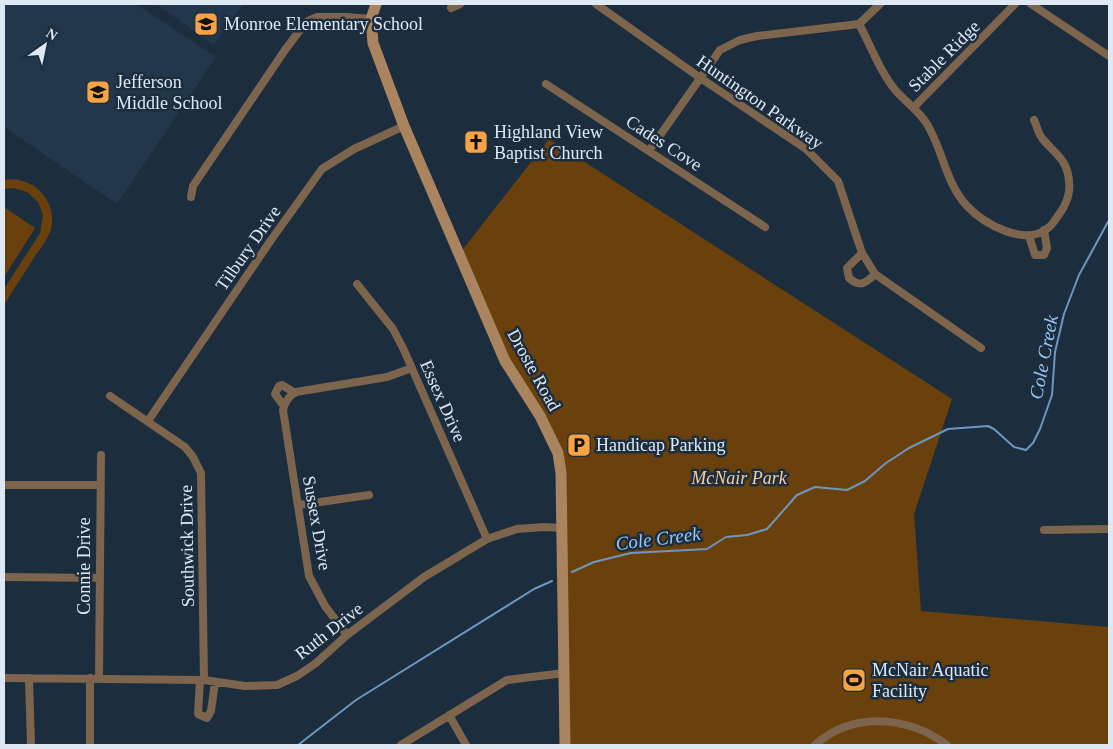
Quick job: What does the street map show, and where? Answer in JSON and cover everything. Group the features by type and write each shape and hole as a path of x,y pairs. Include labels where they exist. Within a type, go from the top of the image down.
{"street":[{"name":"Droste Road","path":"376,4 371,20 373,43 404,126 505,361 540,416 558,453 561,473 565,745"},
{"path":"451,8 460,4"},
{"name":"Huntington Parkway","path":"596,4 699,77 806,149 838,182 862,253 875,274 981,348"},
{"path":"649,151 699,77 720,50 740,40 859,24 880,4"},
{"name":"Stable Ridge","path":"914,107 1015,4"},
{"path":"1030,4 1109,56"},
{"path":"191,197 193,186 288,45 306,22 320,17 347,17 371,20"},
{"path":"859,24 884,73 896,91 914,107 927,123 952,186 967,206 1009,233 1029,236 1048,229 1065,206 1070,194 1065,164 1041,137 1034,120"},
{"name":"Cades Cove","path":"546,84 765,227"},
{"name":"Tilbury Drive","path":"148,421 271,240 322,169 354,149 404,126"},
{"path":"1029,236 1035,255 1044,254 1047,248 1044,230"},
{"path":"862,253 847,268 849,278 854,283 861,285 866,283 875,274"},
{"name":"Essex Drive","path":"357,284 393,329 487,539"},
{"name":"Sussex Drive","path":"347,635 326,606 309,576 283,410 284,406 275,394 279,386 282,385 295,393 387,377 412,368"},
{"path":"284,406 287,398 295,393"},
{"name":"Southwick Drive","path":"110,396 185,448 193,457 201,473 202,680 198,714 206,718 211,711 215,682"},
{"name":"Connie Drive","path":"99,678 99,485 101,455"},
{"path":"4,485 99,485"},
{"path":"299,505 369,495"},
{"name":"Ruth Drive","path":"4,678 202,680 245,686 277,685 297,676 316,663 347,635 424,577 487,539 517,529 562,528"},
{"path":"1044,530 1109,530"},
{"path":"4,577 100,578"},
{"path":"401,745 507,680 564,673"},
{"path":"29,678 31,745"},
{"path":"90,678 90,745"},
{"path":"449,715 466,745"},
{"path":"815,745 823,738 843,728 869,722 896,721 925,731 947,745"}],"shaded area":[{"name":"Jefferson Middle School","path":"4,4 136,4 216,57 117,204 4,127"},
{"name":"Monroe Elementary School","path":"156,4 243,4 214,45"}],"green space":[{"name":"McNair Park","path":"549,139 952,399 914,514 921,611 1109,627 1109,745 567,745 558,453 505,361 460,253"},
{"path":"11,179 29,183 41,192 50,207 52,220 51,229 46,240 4,305 4,289 40,233 43,215 38,202 27,192 14,188 4,189 4,180"},
{"path":"4,207 35,228 4,277"}],"waterway":[{"name":"Cole Creek","path":"572,572 594,562 631,553 707,549 726,537 747,535 767,529 797,495 815,487 847,490 865,481 886,463 909,448 948,429 988,426 1014,447 1026,450 1033,443 1040,429 1052,395 1055,352 1064,314 1079,275 1109,220"},
{"name":"Cole Creek","path":"298,745 356,700 534,589 552,581"}],"place":[{"name":"Monroe Elementary School","path":"206,24"},
{"name":"Jefferson Middle School","path":"98,92"},
{"name":"Highland View Baptist Church","path":"476,142"},
{"name":"Handicap Parking","path":"579,445"},
{"name":"McNair Aquatic Facility","path":"854,680"}]}
